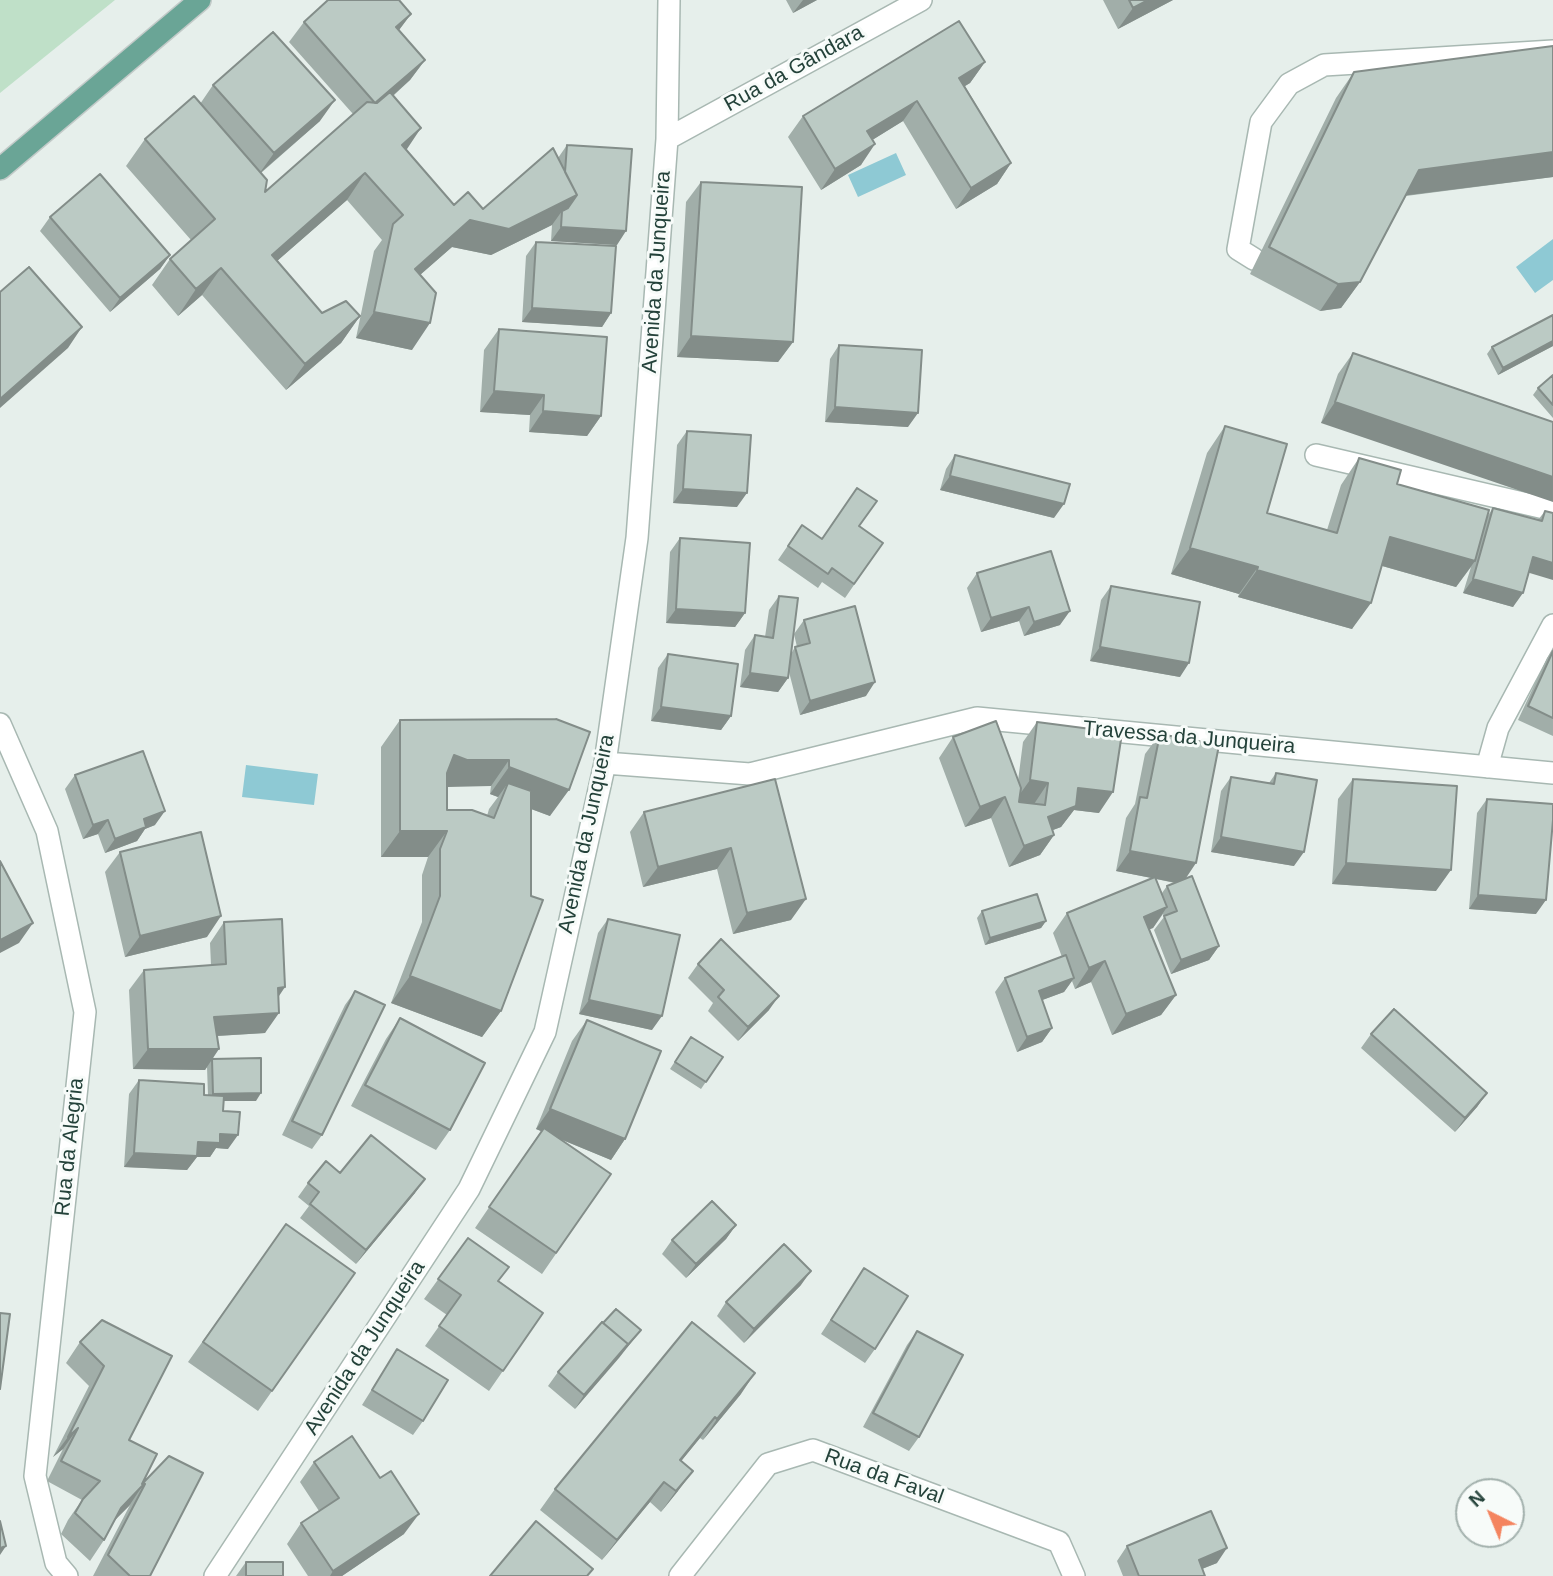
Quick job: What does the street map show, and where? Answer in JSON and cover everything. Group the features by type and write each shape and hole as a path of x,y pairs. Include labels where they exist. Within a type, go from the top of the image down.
{"main road":[{"path":"0,169 201,0"}],"street":[{"name":"Avenida da Junqueira","path":"215,1576 469,1189 545,1032 604,763 637,538 667,139 669,0"},
{"name":"Rua da Gândara","path":"667,139 921,0"},
{"path":"1254,259 1238,249 1261,122 1289,84 1324,65 1553,51"},
{"path":"1316,455 1553,510"},
{"path":"1487,766 1498,728 1553,625"},
{"name":"Travessa da Junqueira","path":"604,763 750,774 977,718 1553,773"},
{"name":"Rua da Alegria","path":"0,724 47,831 85,1012 35,1476 56,1563 66,1576"},
{"name":"Rua da Faval","path":"680,1576 768,1464 813,1450 1059,1542 1074,1576"}],"green space":[{"path":"0,0 115,0 0,93"}],"water":[{"path":"896,153 906,175 858,197 848,175"},
{"path":"1553,239 1553,280 1535,293 1516,267"},
{"path":"246,765 318,774 314,805 242,797"}],"building":[{"path":"328,0 399,0 411,14 396,27 425,60 375,103 304,22"},
{"path":"1129,0 1148,0 1133,8"},
{"path":"959,21 985,62 959,78 1011,163 971,188 917,101 867,131 875,144 835,169 803,116"},
{"path":"273,32 335,100 274,153 213,85"},
{"path":"1553,46 1553,152 1419,170 1360,282 1338,284 1269,247 1354,72"},
{"path":"390,92 421,128 402,145 454,205 468,192 483,209 553,148 577,195 509,229 470,220 415,269 436,293 430,323 374,312 393,224 403,215 365,173 272,255 322,313 346,301 360,316 305,364 221,268 196,289 170,259 215,219 145,139 194,96 267,180 265,192 367,102 377,103"},
{"path":"567,145 632,149 626,231 561,227 562,211 568,208 577,195 565,172"},
{"path":"100,174 170,255 120,298 50,217"},
{"path":"701,182 802,187 793,342 691,336"},
{"path":"536,242 616,246 611,313 532,308"},
{"path":"29,267 82,327 0,399 0,292"},
{"path":"1553,315 1553,341 1503,368 1492,347"},
{"path":"499,329 607,337 601,416 543,411 544,395 494,391"},
{"path":"839,345 922,350 918,413 835,407"},
{"path":"1353,353 1553,422 1553,477 1335,402"},
{"path":"1553,375 1553,405 1538,388"},
{"path":"1225,426 1287,444 1267,513 1337,533 1359,458 1401,470 1397,484 1489,510 1475,561 1390,537 1371,603 1190,548"},
{"path":"687,431 751,435 747,493 683,489"},
{"path":"955,455 1070,484 1064,504 950,476"},
{"path":"857,488 877,501 859,526 883,543 854,584 832,568 828,574 788,546 802,525 822,539"},
{"path":"1493,508 1542,521 1545,511 1553,513 1553,563 1533,557 1523,593 1473,579"},
{"path":"680,538 750,543 745,613 676,609"},
{"path":"1051,551 1070,611 1034,622 1029,607 991,618 977,573"},
{"path":"1111,586 1200,602 1189,663 1100,647"},
{"path":"779,596 798,598 788,678 750,673 755,635 773,638"},
{"path":"855,606 875,682 810,701 795,647 810,643 804,620"},
{"path":"1553,651 1553,718 1528,706"},
{"path":"668,654 738,664 731,716 661,707"},
{"path":"556,719 590,732 569,790 509,767 509,760 467,760 454,755 447,773 447,810 472,810 494,818 508,783 531,791 531,896 543,900 501,1011 410,976 440,896 440,849 447,831 400,831 400,720"},
{"path":"996,721 1021,788 1019,802 1045,805 1048,783 1030,780 1037,722 1122,733 1113,792 1078,788 1076,806 1048,817 1054,835 1024,846 1005,797 980,807 953,737"},
{"path":"1160,734 1219,745 1196,863 1130,851 1140,797 1147,798"},
{"path":"143,751 165,811 144,819 146,827 115,839 108,820 93,825 75,775"},
{"path":"1276,773 1317,780 1304,852 1221,837 1231,777 1274,784"},
{"path":"775,779 806,899 747,913 731,848 658,867 644,812"},
{"path":"1353,779 1457,786 1451,870 1346,863"},
{"path":"1487,799 1553,804 1546,900 1478,895"},
{"path":"201,832 221,916 140,936 120,852"},
{"path":"0,861 33,923 0,940"},
{"path":"1192,876 1219,946 1181,960 1164,916 1177,911 1167,886"},
{"path":"1155,877 1167,907 1144,917 1176,995 1126,1014 1105,961 1089,968 1067,913"},
{"path":"1037,894 1046,921 990,938 982,911"},
{"path":"282,919 285,987 278,988 279,1013 214,1017 219,1049 148,1049 144,970 226,964 224,922"},
{"path":"608,919 680,935 662,1016 589,1000"},
{"path":"721,939 779,996 748,1027 718,997 724,990 698,964"},
{"path":"1066,955 1074,978 1039,991 1052,1028 1027,1037 1005,978"},
{"path":"355,991 385,1005 322,1135 292,1121"},
{"path":"1394,1009 1487,1093 1465,1118 1371,1034"},
{"path":"400,1018 485,1063 450,1130 365,1085"},
{"path":"587,1020 661,1051 625,1139 550,1109"},
{"path":"691,1037 723,1057 706,1082 675,1062"},
{"path":"261,1058 261,1093 213,1094 212,1059"},
{"path":"139,1080 204,1084 204,1095 224,1096 223,1111 240,1112 238,1135 220,1134 220,1143 198,1142 197,1156 134,1153"},
{"path":"544,1128 611,1174 556,1253 489,1207"},
{"path":"371,1135 425,1179 366,1250 310,1204 319,1192 308,1183 326,1161 340,1173"},
{"path":"712,1201 736,1225 696,1264 672,1240"},
{"path":"286,1224 355,1273 272,1391 203,1342"},
{"path":"468,1238 509,1267 498,1281 543,1313 503,1371 439,1326 461,1295 438,1279"},
{"path":"784,1244 811,1271 754,1329 726,1302"},
{"path":"864,1268 908,1296 875,1349 831,1320"},
{"path":"616,1309 641,1330 626,1347 628,1344 603,1323"},
{"path":"0,1313 10,1314 0,1389"},
{"path":"102,1320 172,1356 129,1440 157,1454 143,1485 121,1508 104,1540 75,1513 83,1499 100,1481 61,1461 78,1428 68,1437 104,1366 80,1342"},
{"path":"602,1322 628,1344 584,1395 558,1372"},
{"path":"692,1322 755,1373 680,1460 693,1471 676,1491 664,1482 617,1540 555,1489"},
{"path":"917,1331 963,1355 919,1437 873,1413"},
{"path":"397,1349 448,1380 423,1421 372,1390"},
{"path":"352,1436 380,1478 391,1471 419,1514 333,1571 301,1523 339,1498 314,1462"},
{"path":"169,1456 203,1473 150,1576 130,1576 108,1555 145,1484 143,1483"},
{"path":"1211,1511 1227,1548 1199,1560 1205,1576 1139,1576 1127,1546"},
{"path":"0,1521 6,1546 0,1548"},
{"path":"536,1521 593,1569 587,1576 490,1576"},
{"path":"246,1562 283,1562 283,1576 246,1576"}]}
